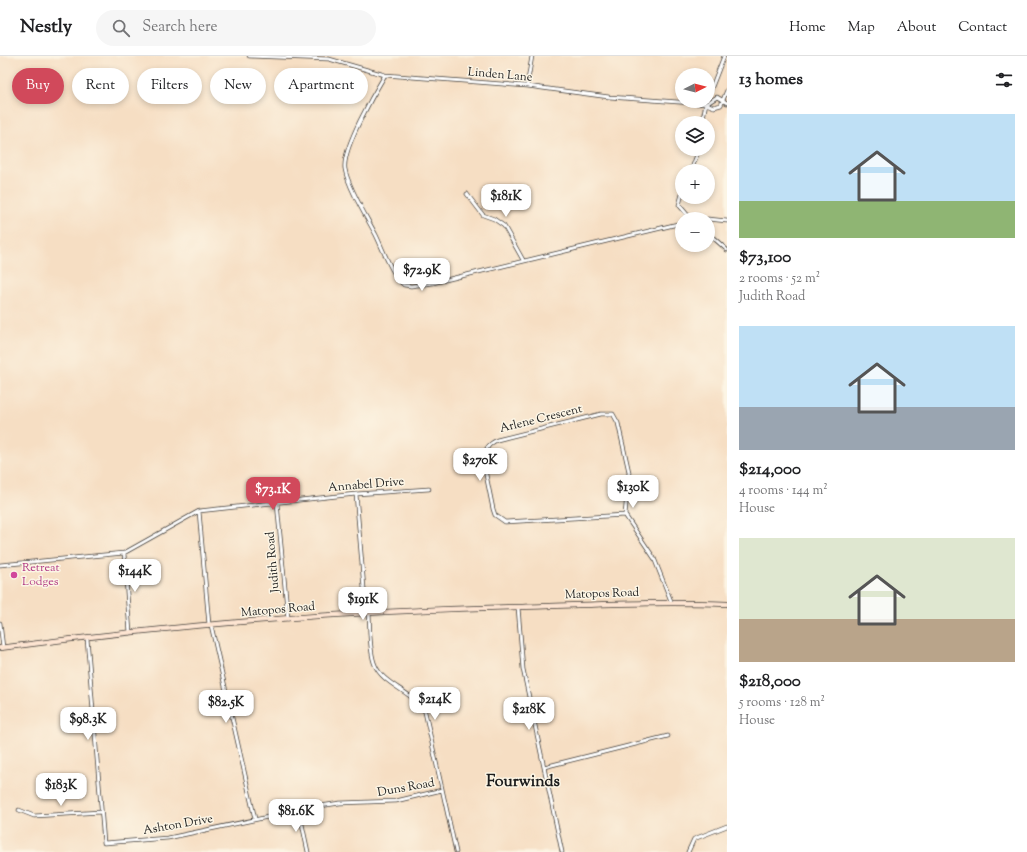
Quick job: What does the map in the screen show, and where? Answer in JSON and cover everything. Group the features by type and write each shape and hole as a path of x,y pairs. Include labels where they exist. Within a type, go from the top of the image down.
{"main road":[{"name":"Matopos Road","path":"2,648 210,625 368,612 671,601 727,604"}],"street":[{"name":"Linden Lane","path":"249,56 329,58 385,75 527,86 609,97 675,100"},
{"path":"527,86 532,56"},
{"path":"715,77 724,56"},
{"path":"385,75 363,112 349,148 345,168 355,194 399,280 404,285 411,286 675,225"},
{"path":"722,101 727,90"},
{"path":"715,97 727,103"},
{"name":"Linden Lane","path":"715,106 717,107 721,105 722,101"},
{"path":"467,194 483,215 494,219 504,226 523,260"},
{"path":"679,204 685,212"},
{"path":"715,220 727,221"},
{"path":"715,240 727,250"},
{"name":"Arlene Crescent","path":"601,414 613,414 618,423 629,472 625,516 505,522 495,515 493,509 483,460 488,446 497,440 601,414"},
{"name":"Annabel Drive","path":"124,552 199,511 356,494 429,489"},
{"path":"356,494 375,667 381,674 423,708 456,852"},
{"name":"Judith Road","path":"277,503 288,619"},
{"path":"199,511 210,625 255,819"},
{"path":"625,516 654,558 671,601"},
{"path":"0,565 124,552 130,634"},
{"path":"518,607 523,669 562,852"},
{"path":"0,623 2,648"},
{"path":"19,810 34,816 101,812 87,638"},
{"path":"544,767 668,736"},
{"name":"Duns Road","path":"255,819 340,803 396,801 442,790"},
{"path":"299,810 308,852"},
{"name":"Ashton Drive","path":"101,812 104,843 168,838 255,819"},
{"path":"688,852 694,839 727,826"}],"place":[{"name":"Retreat Lodges","path":"14,575"}],"district":[{"name":"Fourwinds","path":"523,782"}]}
